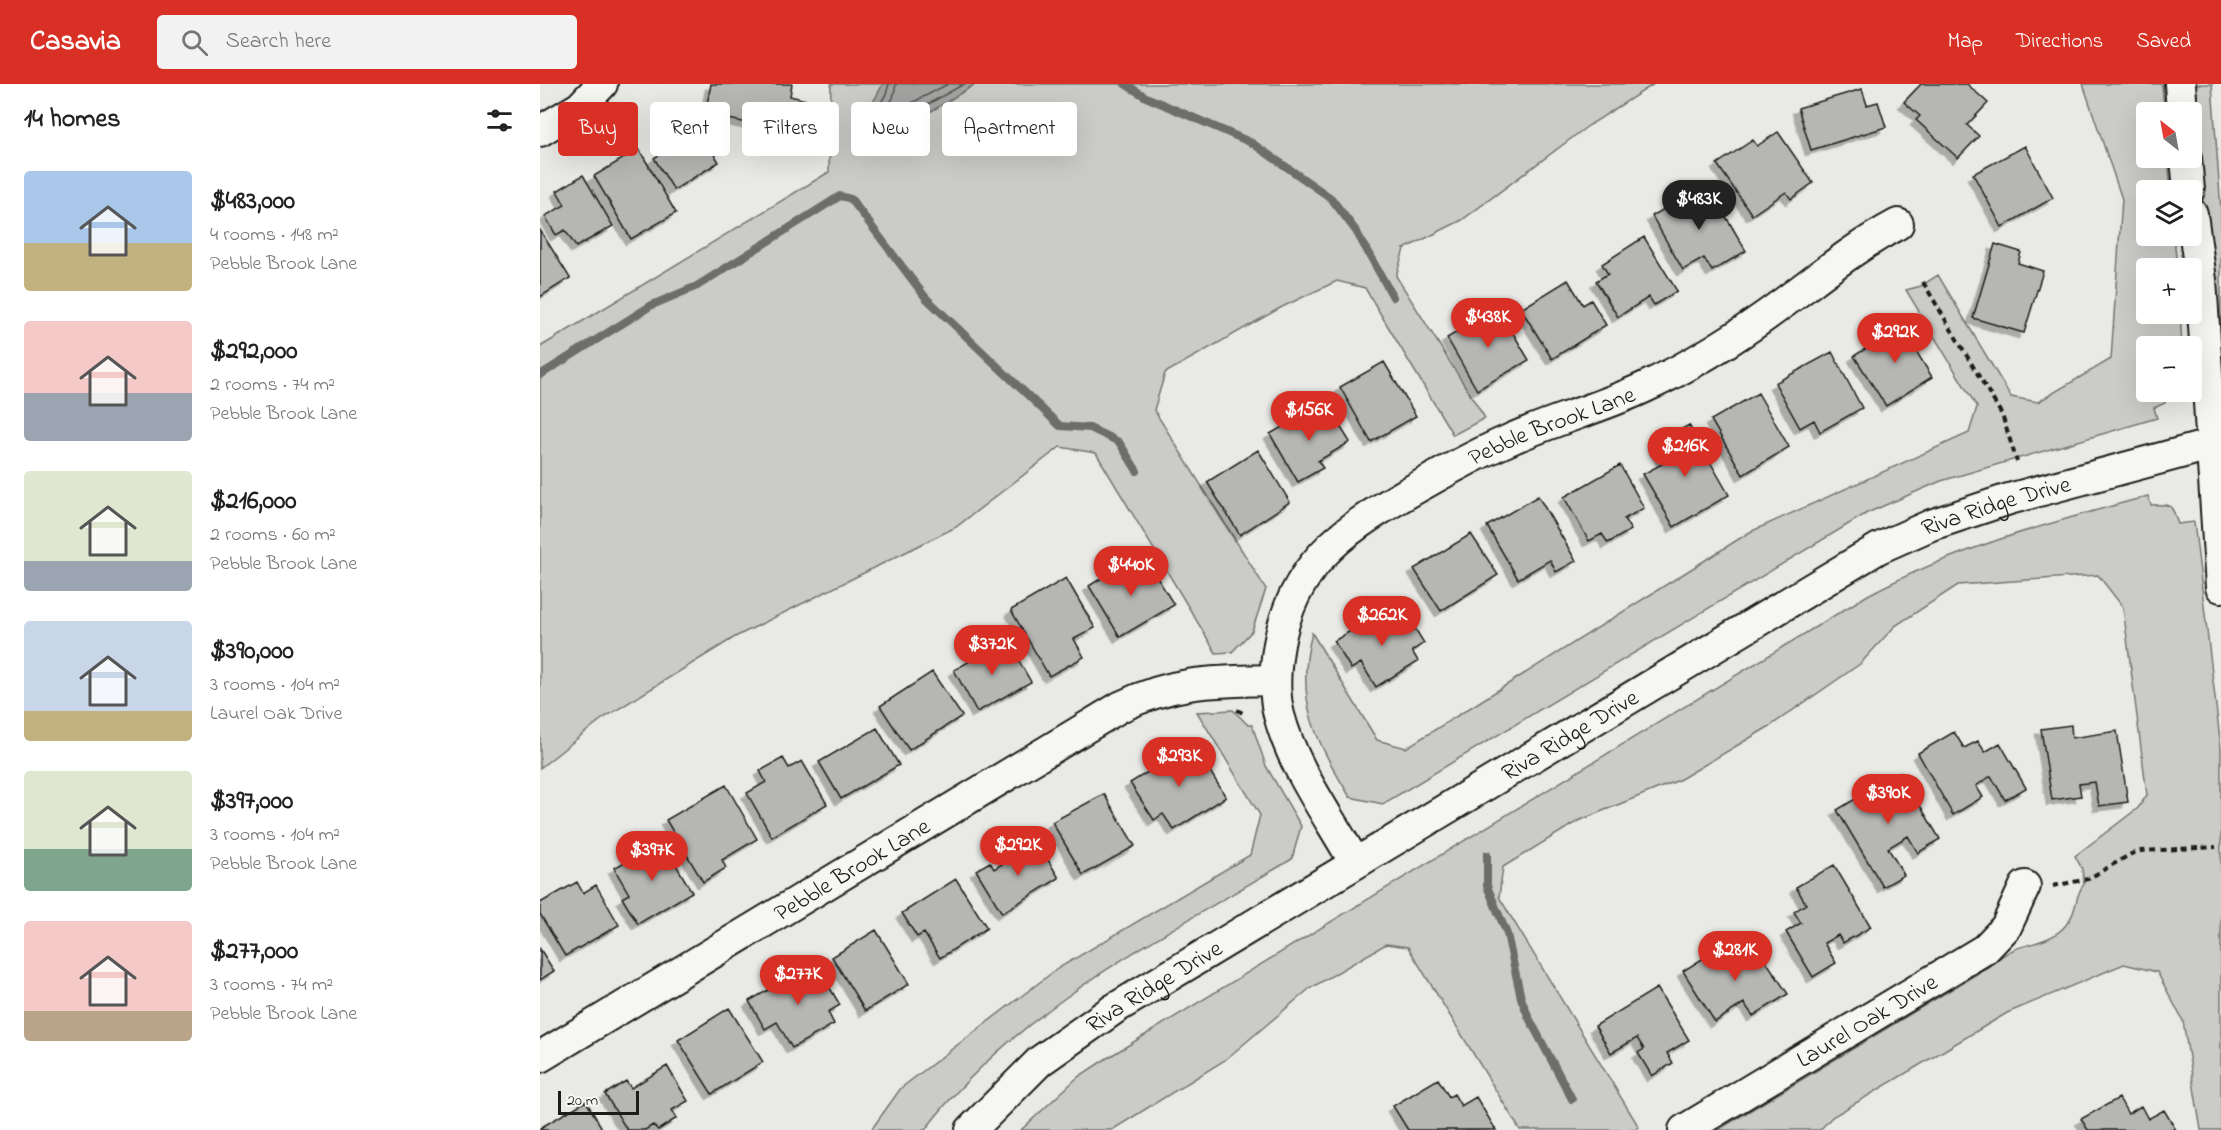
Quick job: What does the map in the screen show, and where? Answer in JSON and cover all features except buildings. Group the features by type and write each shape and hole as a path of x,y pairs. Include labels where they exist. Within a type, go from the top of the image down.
{"street":[{"path":"540,131 580,107 602,84"},
{"path":"2180,84 2181,102"},
{"name":"Pebble Brook Lane","path":"1355,862 1306,779 1290,747 1279,713 1275,680 1282,627 1294,596 1321,556 1348,529 1488,449 1626,395 1664,377 1736,335 1853,249 1898,224"},
{"path":"2196,246 2215,443 2221,586"},
{"name":"Riva Ridge Drive","path":"971,1130 1025,1075 1072,1037 1355,862 1879,548 1931,525 2010,499 2215,443"},
{"name":"Pebble Brook Lane","path":"540,1056 1120,707 1151,693 1180,684 1219,680 1275,680"},
{"name":"Laurel Oak Drive","path":"1684,1130 1985,949 2039,886"}],"path":[{"path":"1923,282 2002,415 2017,462"},
{"path":"2039,886 2088,879 2131,854 2216,847"}],"shaded area":[{"path":"831,84 1654,84 1588,126 1462,220 1404,249 1396,276 1485,418 1453,435 1365,288 1337,281 1282,307 1165,373 1154,410 1266,589 1252,631 1232,652 1216,653 1096,453 1060,447 956,527 735,637 602,719 540,768 540,347 829,172 829,156 839,156 839,102 831,102"},
{"path":"2083,84 2162,84 2163,102 2136,102 2136,168 2169,168 2170,180 2136,180 2136,246 2175,246 2176,258 2136,258 2136,324 2181,324 2181,336 2136,336 2136,402 2165,402 2154,408 2157,418 1941,481 1867,513 1383,804 1350,797 1318,738 1307,700 1307,657 1312,633 1377,740 1406,748 1750,532 1969,433 1977,407 1906,290 1921,286 1938,275 2011,397 2038,402 2111,359 2122,199"},
{"path":"2195,84 2212,84 2221,211 2221,380 2213,344 2201,168 2202,102 2196,102"},
{"path":"2148,496 2151,505 2170,507 2178,524 2194,522 2221,748 2221,1130 2201,1130 2183,1021 2157,972 2124,964 2007,1013 1832,1117 1820,1130 1718,1130 1987,968 2000,957 2054,935 2069,921 2084,884 2082,869 2075,856 2138,808 2147,795 2123,607 2098,575 1958,585 1895,626 1860,664 1770,726 1679,780 1578,821 1503,867 1499,897 1639,1127 1635,1130 1520,1130 1408,947 1386,944 1309,989 1225,1060 1112,1130 1021,1130 1078,1077 1104,1060 1868,595 1936,563 1970,550"},
{"path":"1233,710 1248,725 1252,725 1266,766 1301,826 1292,859 1143,947 1048,1011 1003,1047 962,1086 925,1130 871,1130 901,1088 1057,969 1250,855 1260,815 1197,712"}],"water":[{"path":"883,84 976,84 947,102 942,102 942,105 930,112 930,102 873,102"}],"waterway":[{"path":"1125,84 1146,97 1252,143 1331,198 1356,231 1393,297"},
{"path":"540,375 652,305 697,286 840,196 851,199 926,298 1060,426 1090,428 1119,442 1137,471"},
{"path":"1487,855 1487,886 1507,934 1521,998 1529,1018 1572,1099"}]}
